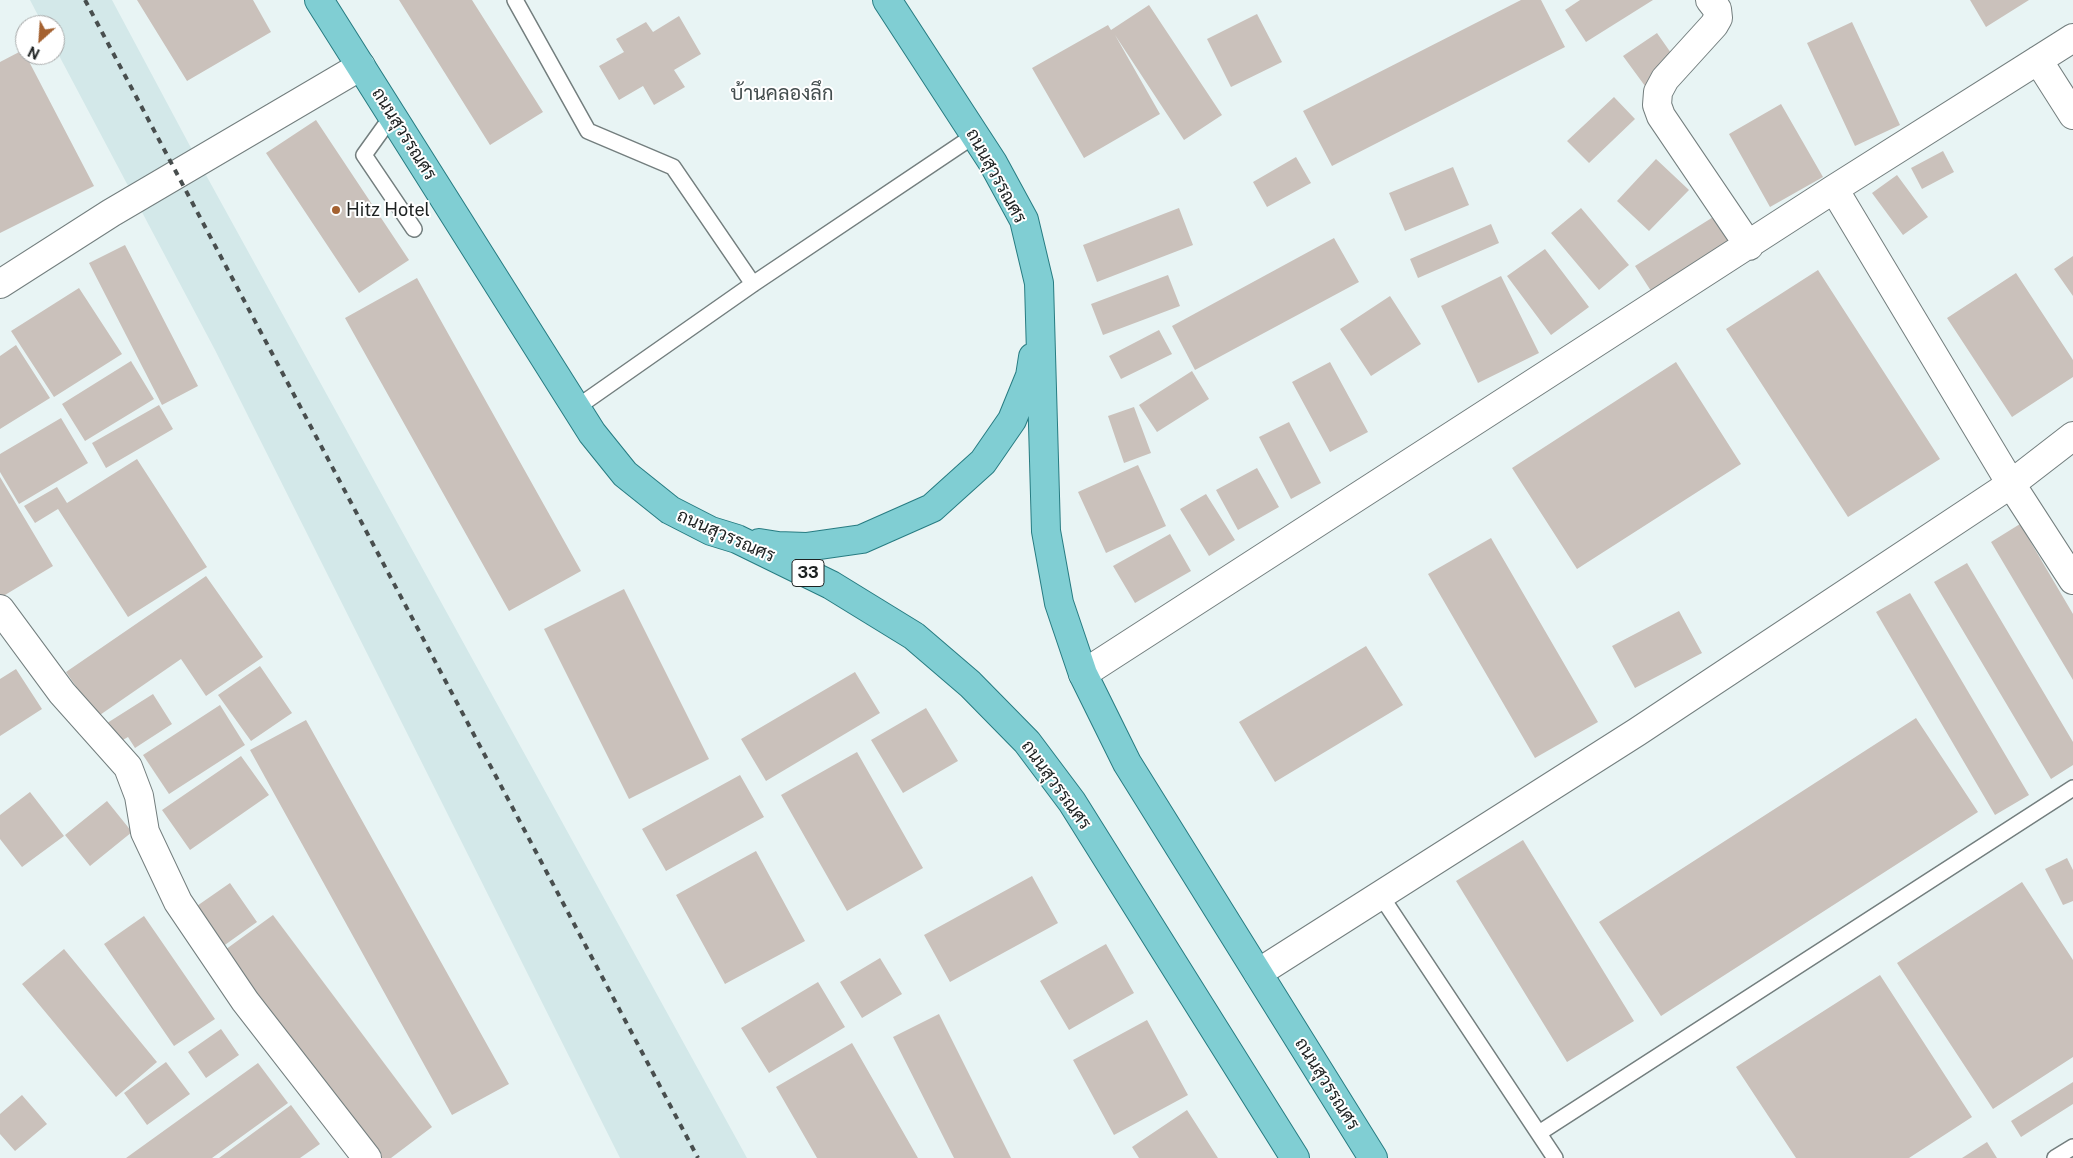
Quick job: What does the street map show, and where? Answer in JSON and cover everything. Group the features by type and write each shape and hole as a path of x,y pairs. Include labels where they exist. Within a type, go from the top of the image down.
{"main road":[{"name":"ถนนสุวรรณศร","path":"319,0 592,433 624,474 670,510 711,531 737,540 831,585 914,636 970,684 1027,742 1072,802 1295,1158"},
{"name":"ถนนสุวรรณศร","path":"887,0 993,163 1024,220 1039,283 1046,531 1058,603 1083,674 1127,763 1373,1158"},
{"path":"737,540 778,546 806,547 862,539 932,508 984,462 1012,420 1030,376 1040,313"}],"street":[{"path":"1710,0 1717,9 1718,18 1666,79 1658,92 1657,105 1661,116 1749,246"},
{"path":"1083,674 1749,246 1834,189 2073,38"},
{"path":"2038,60 2073,115"},
{"path":"0,284 111,213 361,66"},
{"path":"1834,189 2011,484 2073,580"},
{"path":"1258,974 1637,732 2011,484 2073,436"},
{"path":"0,609 62,693 128,767 139,796 145,832 178,902 245,1001 367,1158"}],"lane":[{"path":"515,0 588,131 673,167 752,284"},
{"path":"392,116 364,155 414,230"},
{"path":"576,408 752,284 975,135"},
{"path":"1539,1133 2073,788"},
{"path":"1380,896 1555,1158"},
{"path":"2055,1158 2073,1147"}],"shaded area":[{"path":"30,0 112,0 190,146 747,1158 620,1158 215,350 64,65 65,15 38,15"}],"building":[{"path":"137,0 253,0 271,32 187,81"},
{"path":"399,0 472,0 543,112 490,145"},
{"path":"1521,0 1541,0 1565,47 1332,166 1303,111"},
{"path":"1580,0 1653,0 1586,42 1565,10"},
{"path":"1970,0 2029,0 1986,27"},
{"path":"1149,5 1222,115 1184,140 1115,35 1160,114 1084,158 1032,68 1108,25 1111,30"},
{"path":"1257,14 1282,62 1231,87 1207,39"},
{"path":"679,16 701,54 674,70 685,87 654,105 643,86 619,100 599,66 624,52 616,39 646,22 653,32"},
{"path":"1852,22 1900,125 1855,146 1807,43"},
{"path":"1657,33 1678,63 1645,86 1623,56"},
{"path":"15,54 15,65 31,65 94,186 0,233 0,62"},
{"path":"1614,97 1635,119 1589,163 1567,141"},
{"path":"1781,104 1823,177 1770,207 1729,134"},
{"path":"316,120 409,260 359,293 266,153"},
{"path":"1943,151 1954,172 1922,189 1911,168"},
{"path":"1296,157 1311,183 1267,207 1253,182"},
{"path":"1656,159 1689,190 1649,231 1617,201"},
{"path":"1453,167 1469,205 1405,231 1389,193"},
{"path":"1897,175 1928,217 1903,235 1872,193"},
{"path":"1179,208 1193,245 1097,282 1083,245"},
{"path":"1581,208 1629,265 1599,290 1551,233"},
{"path":"1718,214 1734,239 1651,291 1635,266"},
{"path":"1491,224 1499,243 1418,278 1410,259"},
{"path":"1334,238 1359,282 1195,370 1172,326"},
{"path":"125,245 198,386 162,405 89,263"},
{"path":"1545,249 1589,307 1551,335 1507,276"},
{"path":"2073,256 2073,296 2054,269"},
{"path":"1818,270 1940,459 1848,517 1726,329"},
{"path":"2016,273 2073,360 2073,377 2012,417 1947,318"},
{"path":"1168,275 1180,306 1103,335 1091,304"},
{"path":"1501,276 1539,353 1478,383 1441,306"},
{"path":"417,278 581,571 509,611 345,318"},
{"path":"79,288 122,354 54,397 11,331"},
{"path":"1390,296 1421,344 1371,376 1340,329"},
{"path":"1159,330 1172,354 1121,379 1109,356"},
{"path":"16,345 50,398 0,429 0,356"},
{"path":"131,361 154,399 85,441 62,404"},
{"path":"1330,362 1368,432 1330,452 1292,382"},
{"path":"1676,362 1741,464 1577,569 1512,468"},
{"path":"1192,371 1209,399 1157,432 1139,405"},
{"path":"159,405 173,429 106,468 92,443"},
{"path":"1134,407 1151,453 1124,463 1108,416"},
{"path":"61,418 88,463 19,504 0,472 0,454"},
{"path":"1289,422 1321,483 1291,499 1259,437"},
{"path":"137,459 207,567 128,617 58,509 35,523 24,506 57,487 67,503"},
{"path":"1138,465 1166,526 1106,553 1078,492"},
{"path":"1257,468 1279,507 1238,530 1216,490"},
{"path":"0,477 53,566 0,598"},
{"path":"1206,494 1235,540 1209,556 1180,509"},
{"path":"2020,524 2073,614 2073,680 1991,542"},
{"path":"1170,534 1191,571 1135,603 1113,566"},
{"path":"1491,538 1598,722 1535,758 1428,574"},
{"path":"1967,563 2073,742 2073,765 2051,779 1934,582"},
{"path":"206,576 263,657 206,696 181,659 97,717 66,672"},
{"path":"624,589 709,759 629,799 544,629"},
{"path":"1910,593 2029,795 1995,815 1876,612"},
{"path":"1679,611 1702,653 1635,688 1612,646"},
{"path":"1366,646 1403,705 1275,782 1239,722"},
{"path":"260,666 292,713 251,741 218,695"},
{"path":"16,669 42,709 0,736 0,679"},
{"path":"855,672 880,713 766,781 741,739"},
{"path":"153,694 172,724 135,748 128,737 116,744 104,725"},
{"path":"220,705 245,745 169,794 143,755"},
{"path":"926,708 958,761 903,793 871,740"},
{"path":"1916,718 1978,812 1661,1016 1599,922"},
{"path":"306,720 509,1084 452,1115 250,750"},
{"path":"857,752 923,868 847,911 781,795"},
{"path":"241,756 269,795 190,850 162,810"},
{"path":"740,775 764,817 666,871 642,829"},
{"path":"30,792 64,836 22,867 0,839 0,815"},
{"path":"107,801 132,832 90,866 65,835"},
{"path":"1523,840 1634,1021 1567,1062 1456,881"},
{"path":"756,851 805,941 725,984 676,895"},
{"path":"2067,858 2073,870 2073,901 2063,905 2045,869"},
{"path":"1032,876 1058,923 950,982 924,935"},
{"path":"2022,882 2073,960 2073,1057 1993,1109 1897,963"},
{"path":"230,883 257,922 222,947 194,908"},
{"path":"273,915 432,1127 391,1158 370,1158 218,955"},
{"path":"144,916 215,1019 174,1046 104,944"},
{"path":"1106,944 1134,993 1069,1030 1040,981"},
{"path":"64,949 157,1062 116,1097 22,984"},
{"path":"880,958 902,994 862,1018 840,982"},
{"path":"1880,975 1972,1117 1909,1158 1796,1158 1736,1067"},
{"path":"818,982 845,1027 769,1073 741,1028"},
{"path":"939,1014 1011,1158 954,1158 893,1037"},
{"path":"1147,1020 1188,1095 1114,1135 1073,1060"},
{"path":"221,1029 239,1055 206,1078 188,1052"},
{"path":"852,1043 918,1158 817,1158 776,1087"},
{"path":"166,1062 190,1094 147,1125 124,1093"},
{"path":"258,1063 288,1103 212,1158 126,1158"},
{"path":"2073,1082 2073,1104 2021,1137 2011,1121"},
{"path":"22,1095 47,1124 15,1151 0,1134 0,1114"},
{"path":"291,1105 320,1144 300,1158 219,1158"},
{"path":"1187,1110 1218,1158 1139,1158 1132,1147"},
{"path":"1987,1142 1997,1158 1962,1158"}],"railway":[{"path":"85,0 698,1158"}],"place":[{"name":"Hitz Hotel","path":"336,210"}],"district":[{"name":"บ้านคลองลึก","path":"782,94"}]}
